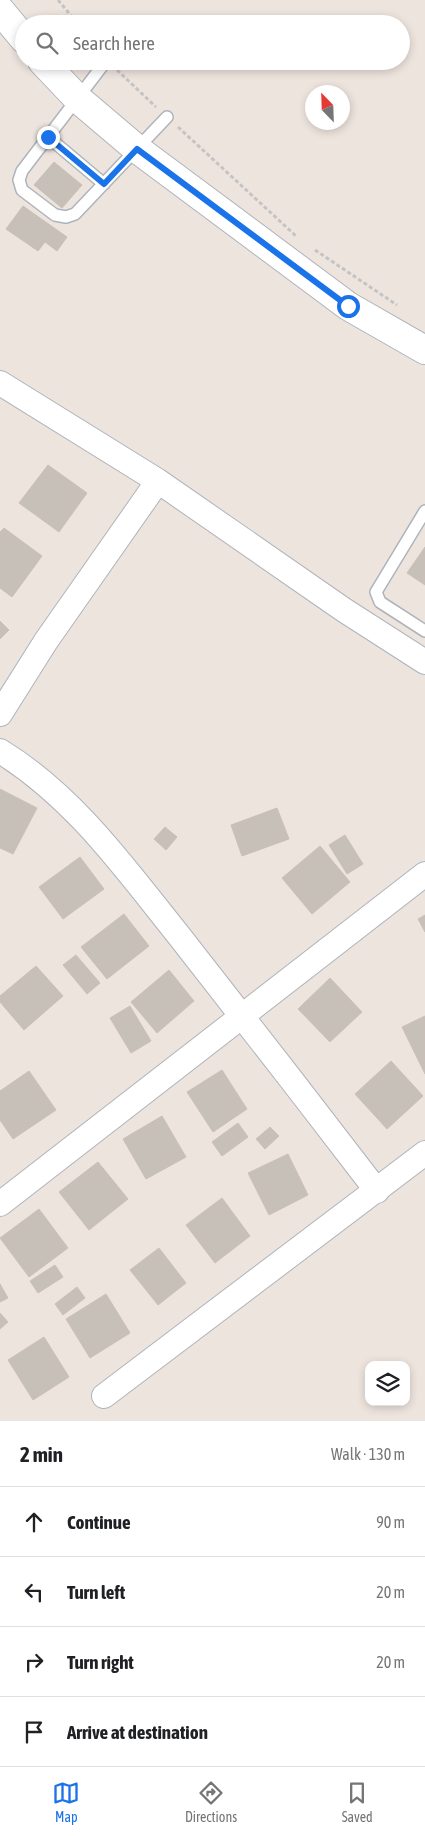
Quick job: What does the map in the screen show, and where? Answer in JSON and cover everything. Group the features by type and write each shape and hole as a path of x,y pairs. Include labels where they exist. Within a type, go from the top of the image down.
{"street":[{"path":"0,10 15,29"},
{"path":"51,70 78,99 137,149 348,306 425,350"},
{"path":"0,383 158,481 344,610 425,662"},
{"path":"0,714 46,640 158,481"},
{"path":"0,751 42,781 85,821 243,1017 377,1191"},
{"path":"0,1204 425,874"},
{"path":"104,1396 425,1153"}],"lane":[{"path":"106,70 78,99 22,171 19,180 22,190 55,215 66,217 75,214 167,117"},
{"path":"48,137 104,184"},
{"path":"425,511 376,592 380,602 425,631"}],"path":[{"path":"58,0 70,15"},
{"path":"116,70 301,240"},
{"path":"309,246 400,306"}],"building":[{"path":"54,162 82,185 62,208 34,185"},
{"path":"23,206 67,237 57,251 45,242 38,251 6,229"},
{"path":"48,465 87,493 59,532 19,503"},
{"path":"4,528 42,556 12,597 0,588 0,532"},
{"path":"425,547 425,585 407,573"},
{"path":"0,621 9,630 0,639"},
{"path":"0,789 37,808 13,854 0,848"},
{"path":"277,808 289,839 242,856 231,825"},
{"path":"165,827 177,837 166,850 154,839"},
{"path":"345,835 363,864 347,874 329,845"},
{"path":"320,846 350,882 312,914 282,878"},
{"path":"80,857 104,889 63,919 39,887"},
{"path":"124,914 149,946 107,979 81,947"},
{"path":"425,915 425,932 418,919"},
{"path":"76,955 100,983 87,994 63,965"},
{"path":"36,966 63,996 24,1030 0,1002 0,996"},
{"path":"169,970 194,1001 157,1033 131,1002"},
{"path":"330,978 362,1012 330,1042 298,1009"},
{"path":"130,1006 151,1041 131,1053 110,1018"},
{"path":"425,1016 425,1074 402,1027"},
{"path":"391,1061 423,1096 387,1129 355,1094"},
{"path":"222,1070 247,1109 213,1132 187,1092"},
{"path":"29,1071 56,1110 13,1139 0,1120 0,1091"},
{"path":"162,1116 186,1157 146,1179 123,1139"},
{"path":"238,1123 248,1137 222,1156 212,1142"},
{"path":"270,1127 279,1136 265,1149 256,1139"},
{"path":"288,1154 308,1195 269,1215 248,1173"},
{"path":"98,1162 128,1199 89,1230 59,1192"},
{"path":"222,1198 250,1236 215,1263 186,1225"},
{"path":"39,1209 68,1248 29,1277 0,1238"},
{"path":"159,1248 186,1283 158,1305 130,1270"},
{"path":"55,1265 63,1277 38,1293 30,1281"},
{"path":"0,1284 8,1298 0,1302"},
{"path":"77,1287 85,1298 63,1315 55,1304"},
{"path":"106,1294 130,1333 90,1358 66,1319"},
{"path":"0,1313 8,1322 0,1329"},
{"path":"44,1337 69,1377 33,1400 8,1360"}],"route":[{"path":"48,137 104,184 137,149 348,306"}]}
